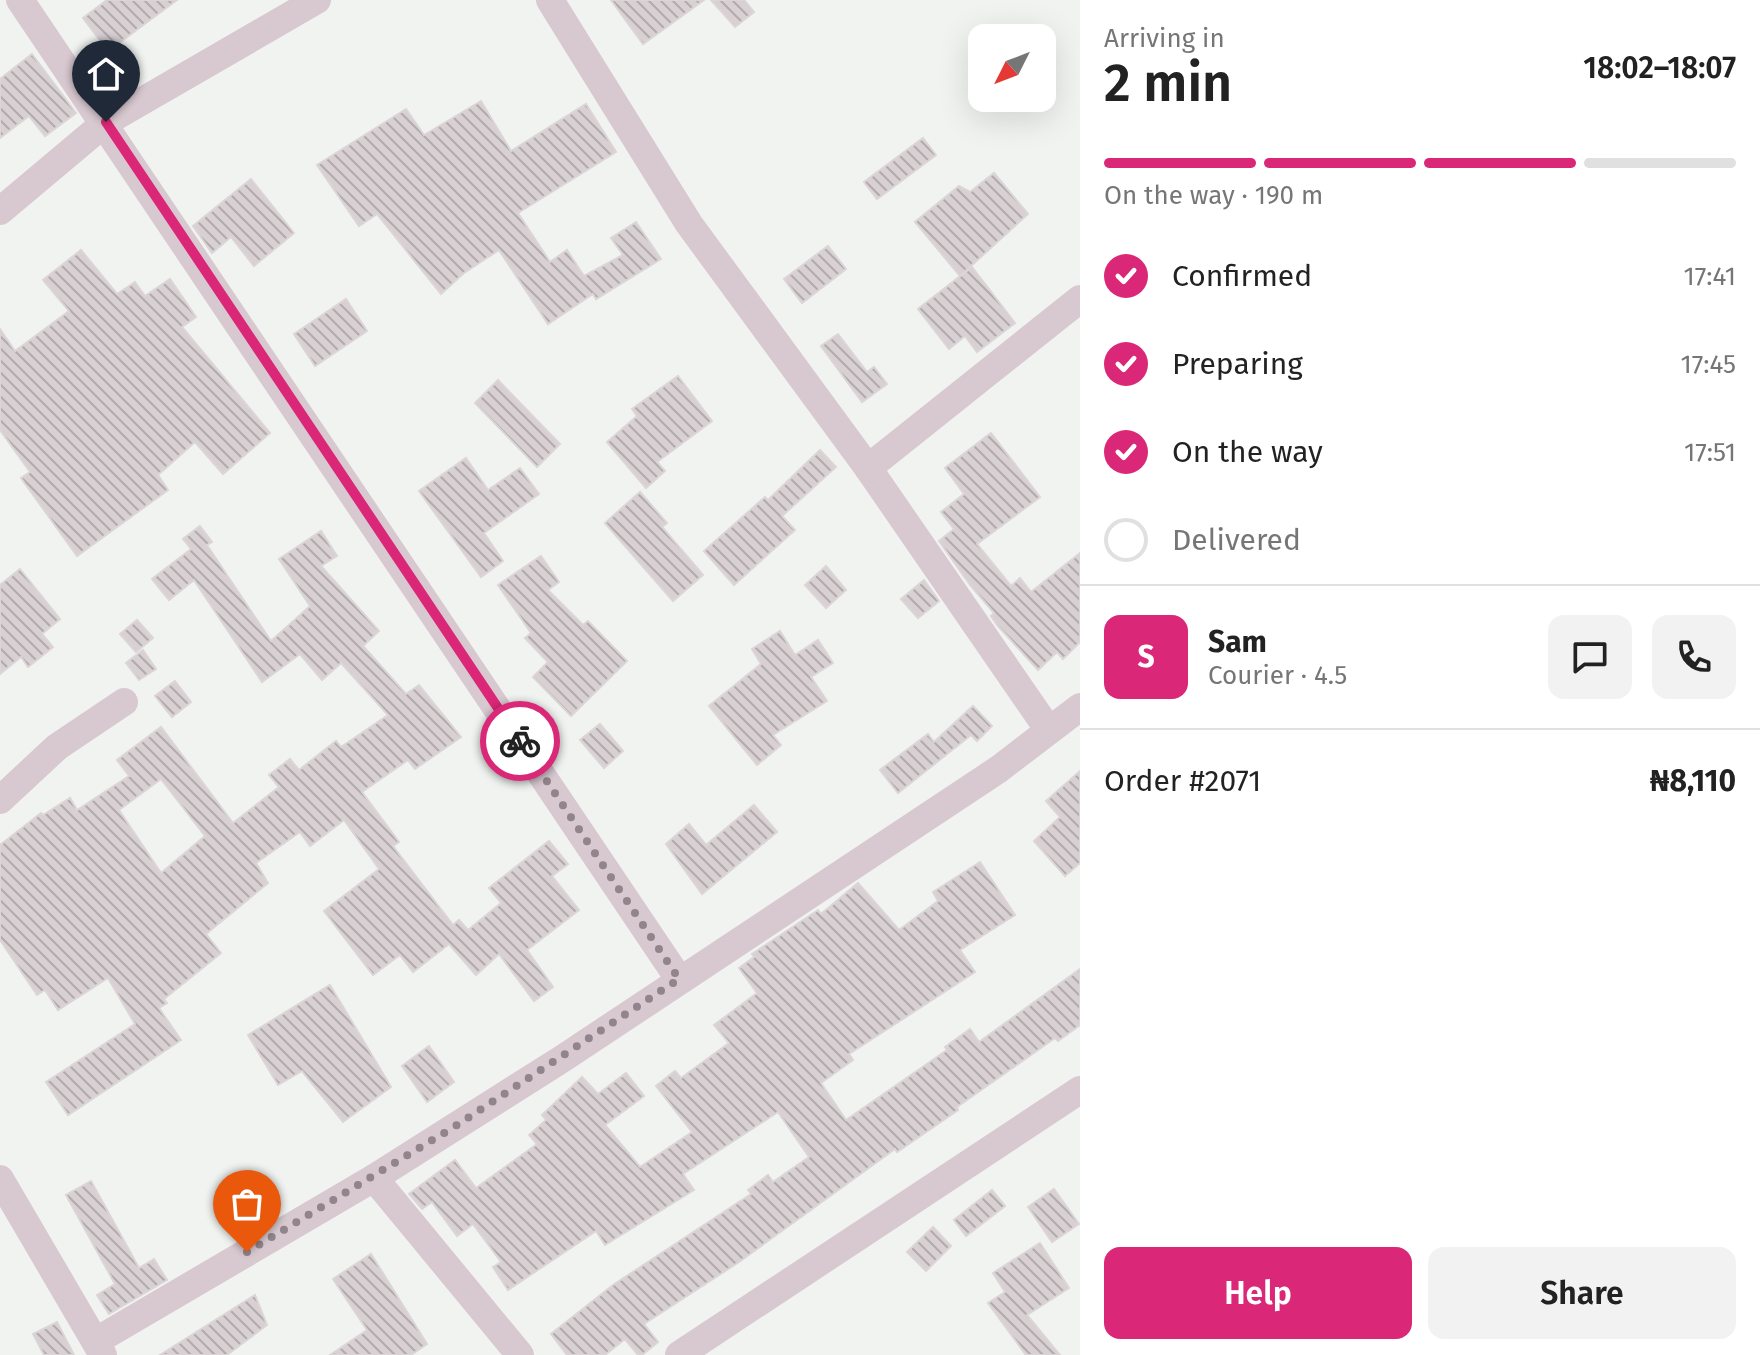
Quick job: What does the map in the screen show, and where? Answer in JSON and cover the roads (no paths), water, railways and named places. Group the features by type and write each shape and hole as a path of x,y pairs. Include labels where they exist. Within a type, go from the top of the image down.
{"street":[{"path":"20,0 106,122 679,979"},
{"path":"0,211 106,122 317,0"},
{"path":"550,0 689,224 868,468 1048,729"},
{"path":"868,468 1080,299"},
{"path":"0,800 57,747 124,702"},
{"path":"0,1179 100,1348 562,1059 999,769 1080,707"},
{"path":"679,1355 1080,1090"},
{"path":"374,1178 520,1355"}]}
